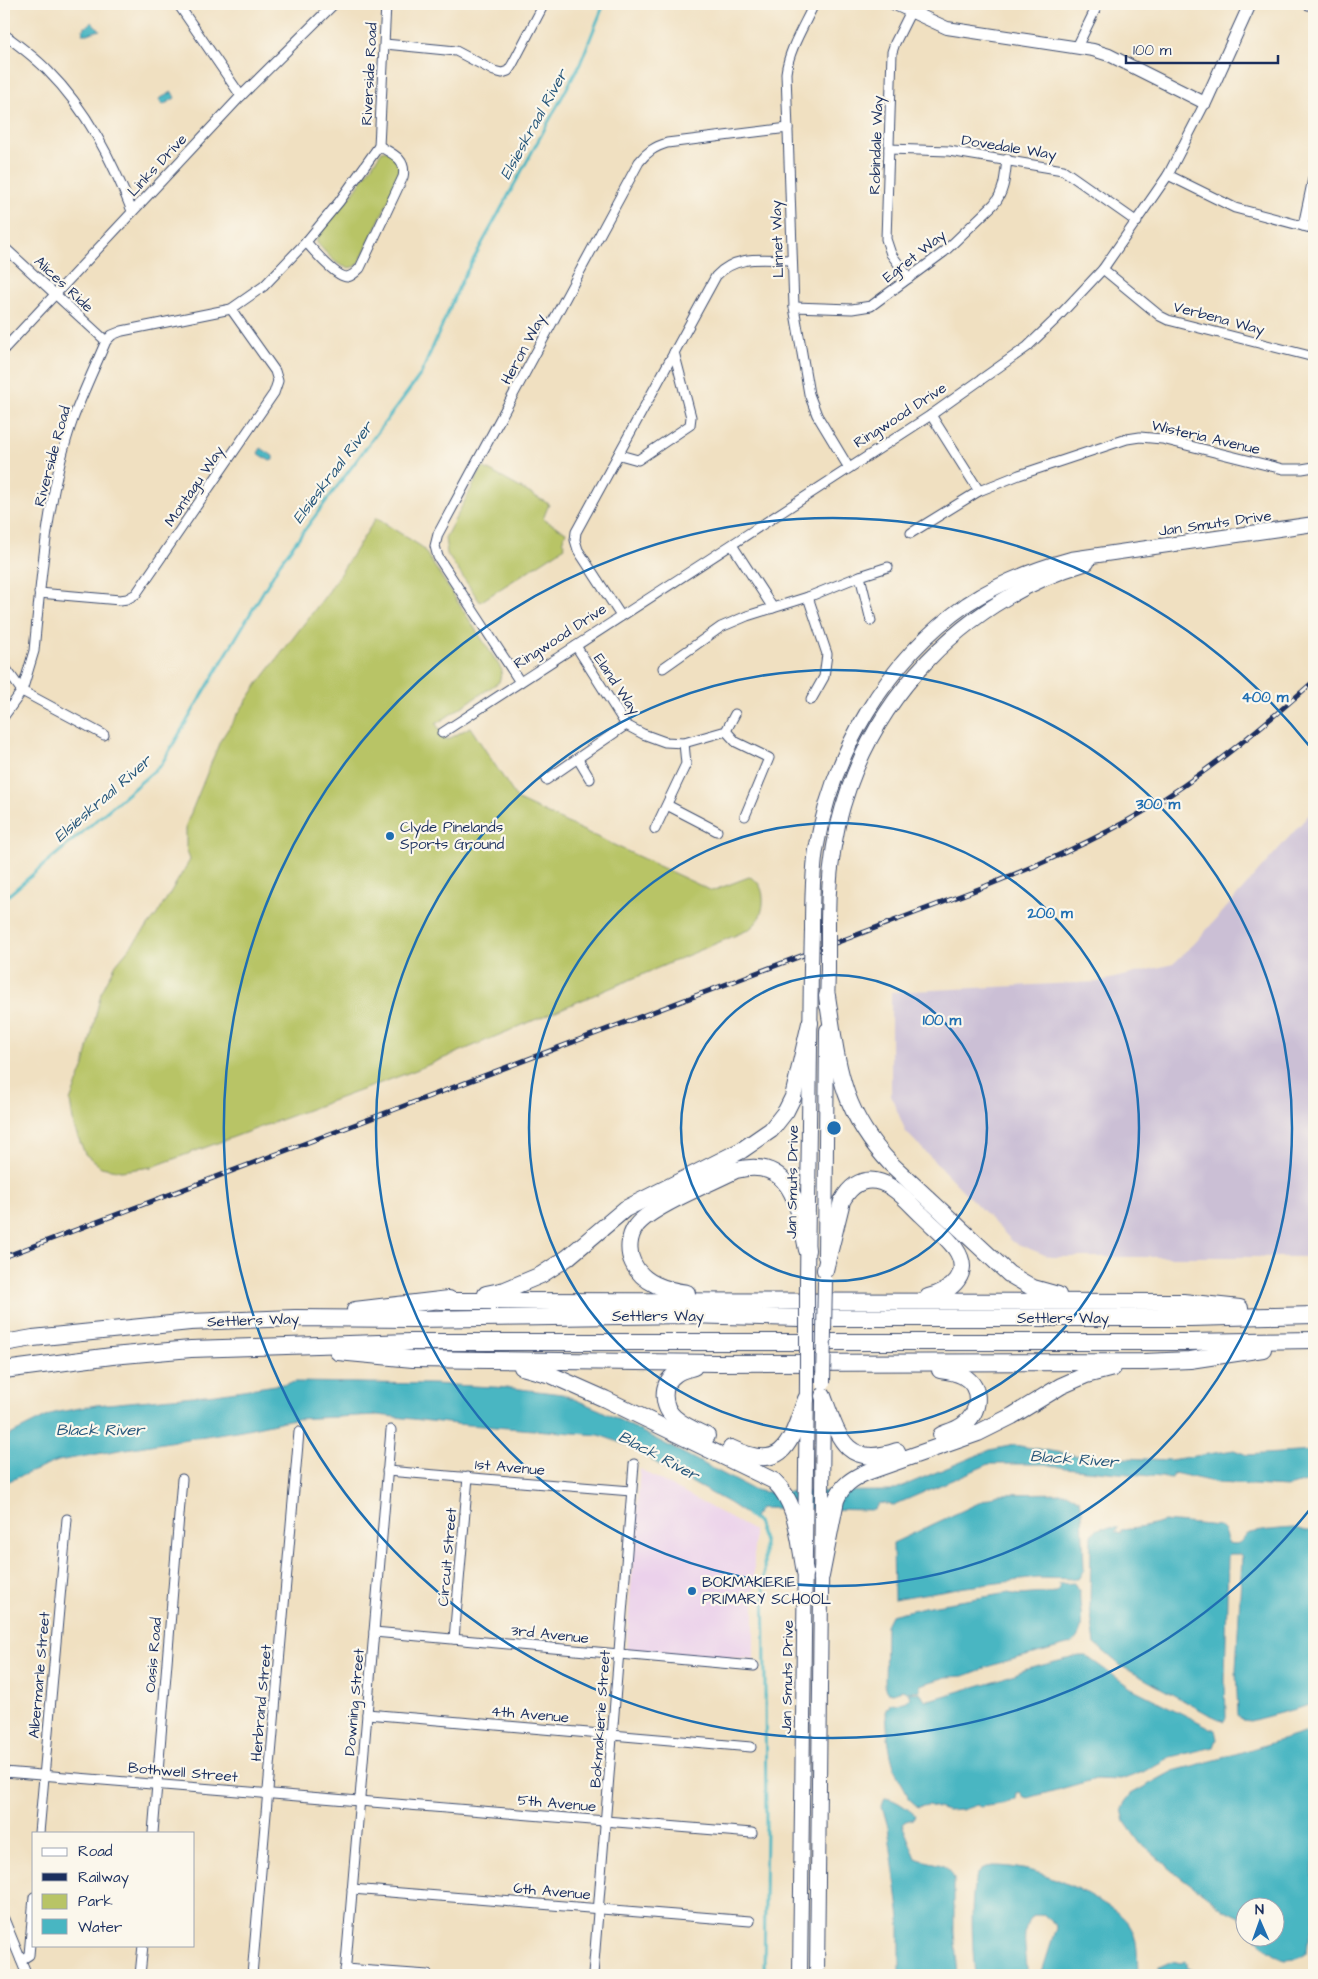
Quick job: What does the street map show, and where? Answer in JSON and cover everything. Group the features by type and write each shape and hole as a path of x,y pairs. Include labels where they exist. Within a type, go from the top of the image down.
{"highway":[{"path":"827,996 840,1079 855,1115 876,1147 891,1164 1008,1274 1033,1288 1054,1295 1090,1301"},
{"path":"295,1318 440,1301 504,1290 530,1281 567,1258 625,1209 742,1150 761,1138 782,1118 793,1097 810,1023"},
{"path":"751,1300 676,1291 658,1286 648,1280 640,1274 631,1259 630,1240 636,1226 648,1215 664,1206 736,1170 755,1167 771,1171 789,1186 797,1203 807,1250"},
{"path":"825,1275 837,1216 845,1196 851,1188 860,1183 872,1180 880,1182 897,1192 947,1239 960,1258 959,1277 950,1288 934,1295 911,1301"},
{"path":"440,1301 1183,1302 1310,1315"},
{"name":"Settlers Way","path":"4,1342 181,1323 295,1318 414,1319 668,1315 799,1318 1190,1318 1310,1315"},
{"path":"302,1346 413,1359 716,1363 1144,1362 1190,1360 1314,1341"},
{"name":"Settlers Way","path":"4,1370 112,1356 191,1349 410,1342 1314,1341"},
{"path":"488,1360 551,1375 767,1476 779,1486 799,1514 805,1572"},
{"path":"821,1576 827,1516 841,1489 851,1481 867,1472 996,1425 1070,1382 1097,1372 1144,1362"},
{"path":"716,1363 687,1369 675,1374 666,1387 665,1402 670,1413 682,1424 746,1455 768,1458 784,1449 793,1434 806,1391"},
{"path":"823,1390 842,1441 850,1450 865,1456 882,1456 936,1437 959,1428 970,1418 976,1407 977,1394 972,1382 949,1371 893,1363"}],"main road":[{"name":"Jan Smuts Drive","path":"799,1514 806,1482 807,1250 813,882 817,849 830,794 858,727 875,698 918,646 968,604 1014,578 1041,567 1071,559 1314,524"},
{"name":"Jan Smuts Drive","path":"827,1516 821,1483 825,1275 828,892 838,826 845,801 858,764 887,711 906,684 948,640 993,606 1042,581 1079,566 1121,553"},
{"name":"Jan Smuts Drive","path":"800,1975 805,1572"},
{"path":"817,1975 821,1576"}],"street":[{"path":"178,4 240,96"},
{"name":"Links Drive","path":"4,349 240,96 334,4"},
{"name":"Riverside Road","path":"4,716 22,691 34,651 48,524 61,464 73,419 106,342 112,335 122,331 231,309 264,286 306,242 339,202 379,146 386,4"},
{"path":"385,44 456,51 494,71 502,73 508,71 512,65 544,4"},
{"name":"Linnet Way","path":"814,4 788,62 791,260 794,307 809,394 821,422 849,468"},
{"path":"896,4 947,28 1077,47 1108,55 1205,103"},
{"path":"1077,47 1098,4"},
{"name":"Ringwood Drive","path":"442,733 930,415 1027,347 1103,269 1168,175 1205,103 1250,4"},
{"path":"1306,4 1314,7"},
{"name":"Robindale Way","path":"909,278 891,254 886,239 892,52 910,11"},
{"path":"4,34 48,71 92,125 121,183 132,211"},
{"name":"Heron Way","path":"520,682 438,557 434,546 438,534 647,152 656,146 667,143 788,128"},
{"name":"Riverside Road","path":"306,242 339,274 347,277 354,274 360,268 403,178 405,170 399,158 379,146"},
{"name":"Dovedale Way","path":"889,149 949,151 1007,159 1063,170 1137,222"},
{"name":"Egret Way","path":"794,307 863,308 880,301 944,252 994,204 1003,188 1007,159"},
{"path":"1303,226 1314,174"},
{"path":"1168,175 1235,208 1314,229"},
{"name":"Alices Ride","path":"4,247 106,342"},
{"path":"621,616 578,550 575,540 582,522 716,276 724,267 734,262 745,260 791,260"},
{"name":"Verbena Way","path":"1103,269 1160,316 1168,320 1314,357"},
{"name":"Montagu Way","path":"39,593 120,600 127,600 136,594 268,402 277,388 277,375 231,309"},
{"path":"620,455 638,460 690,425 691,416 674,352"},
{"path":"930,415 980,491"},
{"name":"Wisteria Avenue","path":"911,533 980,491 1019,475 1127,439 1140,437 1162,438 1283,469 1314,467"},
{"path":"732,545 773,608"},
{"path":"663,668 721,627 747,616 808,597 888,567"},
{"path":"860,576 871,621"},
{"path":"808,597 827,654 824,677 811,700"},
{"name":"Eland Way","path":"576,646 626,725 665,742 684,743 726,732"},
{"path":"4,666 22,691 104,735"},
{"path":"735,714 726,732 736,742 769,758 745,816"},
{"path":"546,780 626,725"},
{"path":"655,829 686,764 684,743"},
{"path":"578,759 590,779"},
{"path":"667,805 717,831"},
{"name":"Downing Street","path":"345,1972 391,1430"},
{"name":"Herbrand Street","path":"252,1975 299,1432"},
{"name":"Bokmakierie Street","path":"593,1975 614,1735 618,1654 634,1464"},
{"name":"1st Avenue","path":"387,1471 631,1492"},
{"name":"Circuit Street","path":"454,1638 468,1478"},
{"name":"Oasis Road","path":"152,1832 182,1479"},
{"name":"Albermarle Street","path":"39,1832 67,1520"},
{"name":"3rd Avenue","path":"374,1632 754,1666"},
{"name":"4th Avenue","path":"367,1714 751,1747"},
{"name":"Bothwell Street","path":"4,1772 360,1800"},
{"name":"5th Avenue","path":"360,1800 752,1832"},
{"name":"6th Avenue","path":"352,1888 750,1921"},
{"path":"4,1919 27,1975"},
{"path":"21,1960 29,1955 32,1920"},
{"path":"140,1975 143,1946"},
{"path":"345,1972 428,1975"}],"shaded area":[{"path":"1314,809 1314,1257 1050,1257 1013,1242 906,1132 891,1096 891,992 1097,982 1173,964 1194,944"},
{"name":"BOKMAKIERIE PRIMARY SCHOOL","path":"640,1469 754,1531 754,1659 626,1651"}],"green space":[{"path":"388,150 404,168 358,265 346,267 336,262 317,243 317,236 351,196 382,151"},
{"path":"483,467 549,504 543,519 566,532 563,539 565,547 480,602 447,554 445,538"},
{"name":"Clyde Pinelands Sports Ground","path":"376,518 422,547 502,670 499,682 436,724 447,740 470,727 518,800 712,891 749,877 754,879 763,894 763,907 759,918 748,930 416,1070 152,1167 121,1171 101,1167 85,1154 74,1127 70,1101 84,1066 101,993 116,964 156,916 190,860 186,847 186,825 220,741 257,685 329,591"}],"water":[{"path":"92,22 100,30 82,34 83,29"},
{"path":"172,92 175,98 163,105 159,99"},
{"path":"261,448 273,456 273,460 270,461 258,453"},
{"name":"Black River","path":"296,1382 433,1384 512,1388 562,1394 600,1410 752,1489 764,1492 891,1491 990,1450 1014,1445 1080,1456 1170,1460 1234,1450 1247,1455 1314,1451 1314,1489 1306,1482 1287,1487 1218,1483 1174,1473 1172,1478 1065,1468 1044,1464 989,1464 894,1505 879,1503 874,1510 760,1508 753,1519 729,1503 656,1463 640,1450 599,1435 456,1424 378,1415 294,1419 242,1430 58,1461 4,1483 4,1438 54,1413 96,1405 216,1394"},
{"path":"1068,1493 1080,1500 1082,1509 1084,1570 1078,1579 1037,1578 958,1588 894,1599 893,1543 998,1494"},
{"path":"1164,1521 1219,1526 1224,1531 1228,1543 1233,1544 1240,1542 1247,1534 1255,1532 1291,1528 1307,1531 1314,1530 1314,1704 1250,1721 1242,1720 1238,1715 1236,1670 1242,1557 1240,1554 1229,1554 1228,1557 1226,1718 1224,1721 1121,1666 1095,1644 1090,1607 1091,1535 1096,1530 1103,1528 1118,1528 1115,1532 1121,1533 1121,1530 1150,1526"},
{"path":"1074,1583 1077,1589 1080,1590 1082,1619 1080,1633 1071,1644 996,1664 964,1676 946,1677 920,1685 920,1690 907,1692 902,1690 893,1693 887,1692 885,1689 886,1625 891,1615 924,1607 1008,1593 1019,1595 1057,1592 1060,1589 1059,1584"},
{"path":"1079,1656 1086,1656 1131,1688 1215,1730 1217,1739 1214,1747 1170,1757 1143,1772 1121,1780 1096,1779 1028,1798 1024,1797 1020,1792 1017,1793 1016,1799 998,1805 980,1807 977,1805 962,1810 947,1811 928,1805 918,1807 908,1798 893,1764 887,1732 886,1708 890,1704 894,1703 894,1705 907,1701 910,1697 908,1693 920,1692 926,1700 933,1699 998,1680 1027,1669"},
{"path":"1314,1730 1314,1924 1307,1943 1306,1954 1297,1959 1284,1960 1265,1946 1286,1946 1286,1896 1236,1896 1236,1916 1225,1910 1173,1871 1140,1843 1125,1822 1122,1809 1131,1794 1173,1771"},
{"path":"885,1798 897,1802 915,1815 913,1819 902,1824 916,1858 943,1866 951,1873 954,1879 954,1932 958,1975 900,1975 900,1918 888,1827 882,1806"},
{"path":"993,1866 1022,1869 1049,1876 1076,1888 1116,1911 1132,1929 1137,1948 1138,1975 1041,1975 1056,1928 1055,1924 1043,1914 1031,1917 1025,1930 1027,1975 975,1975 972,1921 973,1891 980,1870"},
{"path":"1172,1961 1181,1963 1185,1961 1187,1967 1201,1975 1158,1975 1159,1967"}],"waterway":[{"name":"Elsieskraal River","path":"4,899 161,765 280,563 421,374 461,282 580,64 604,4"},
{"path":"747,1515 757,1522 764,1542 766,1825 764,1975"}],"railway":[{"path":"4,1257 981,888 1044,862 1086,843 1169,796 1233,749 1314,681"}],"place":[{"name":"Clyde Pinelands Sports Ground","path":"390,836"},
{"name":"BOKMAKIERIE PRIMARY SCHOOL","path":"692,1591"}]}
